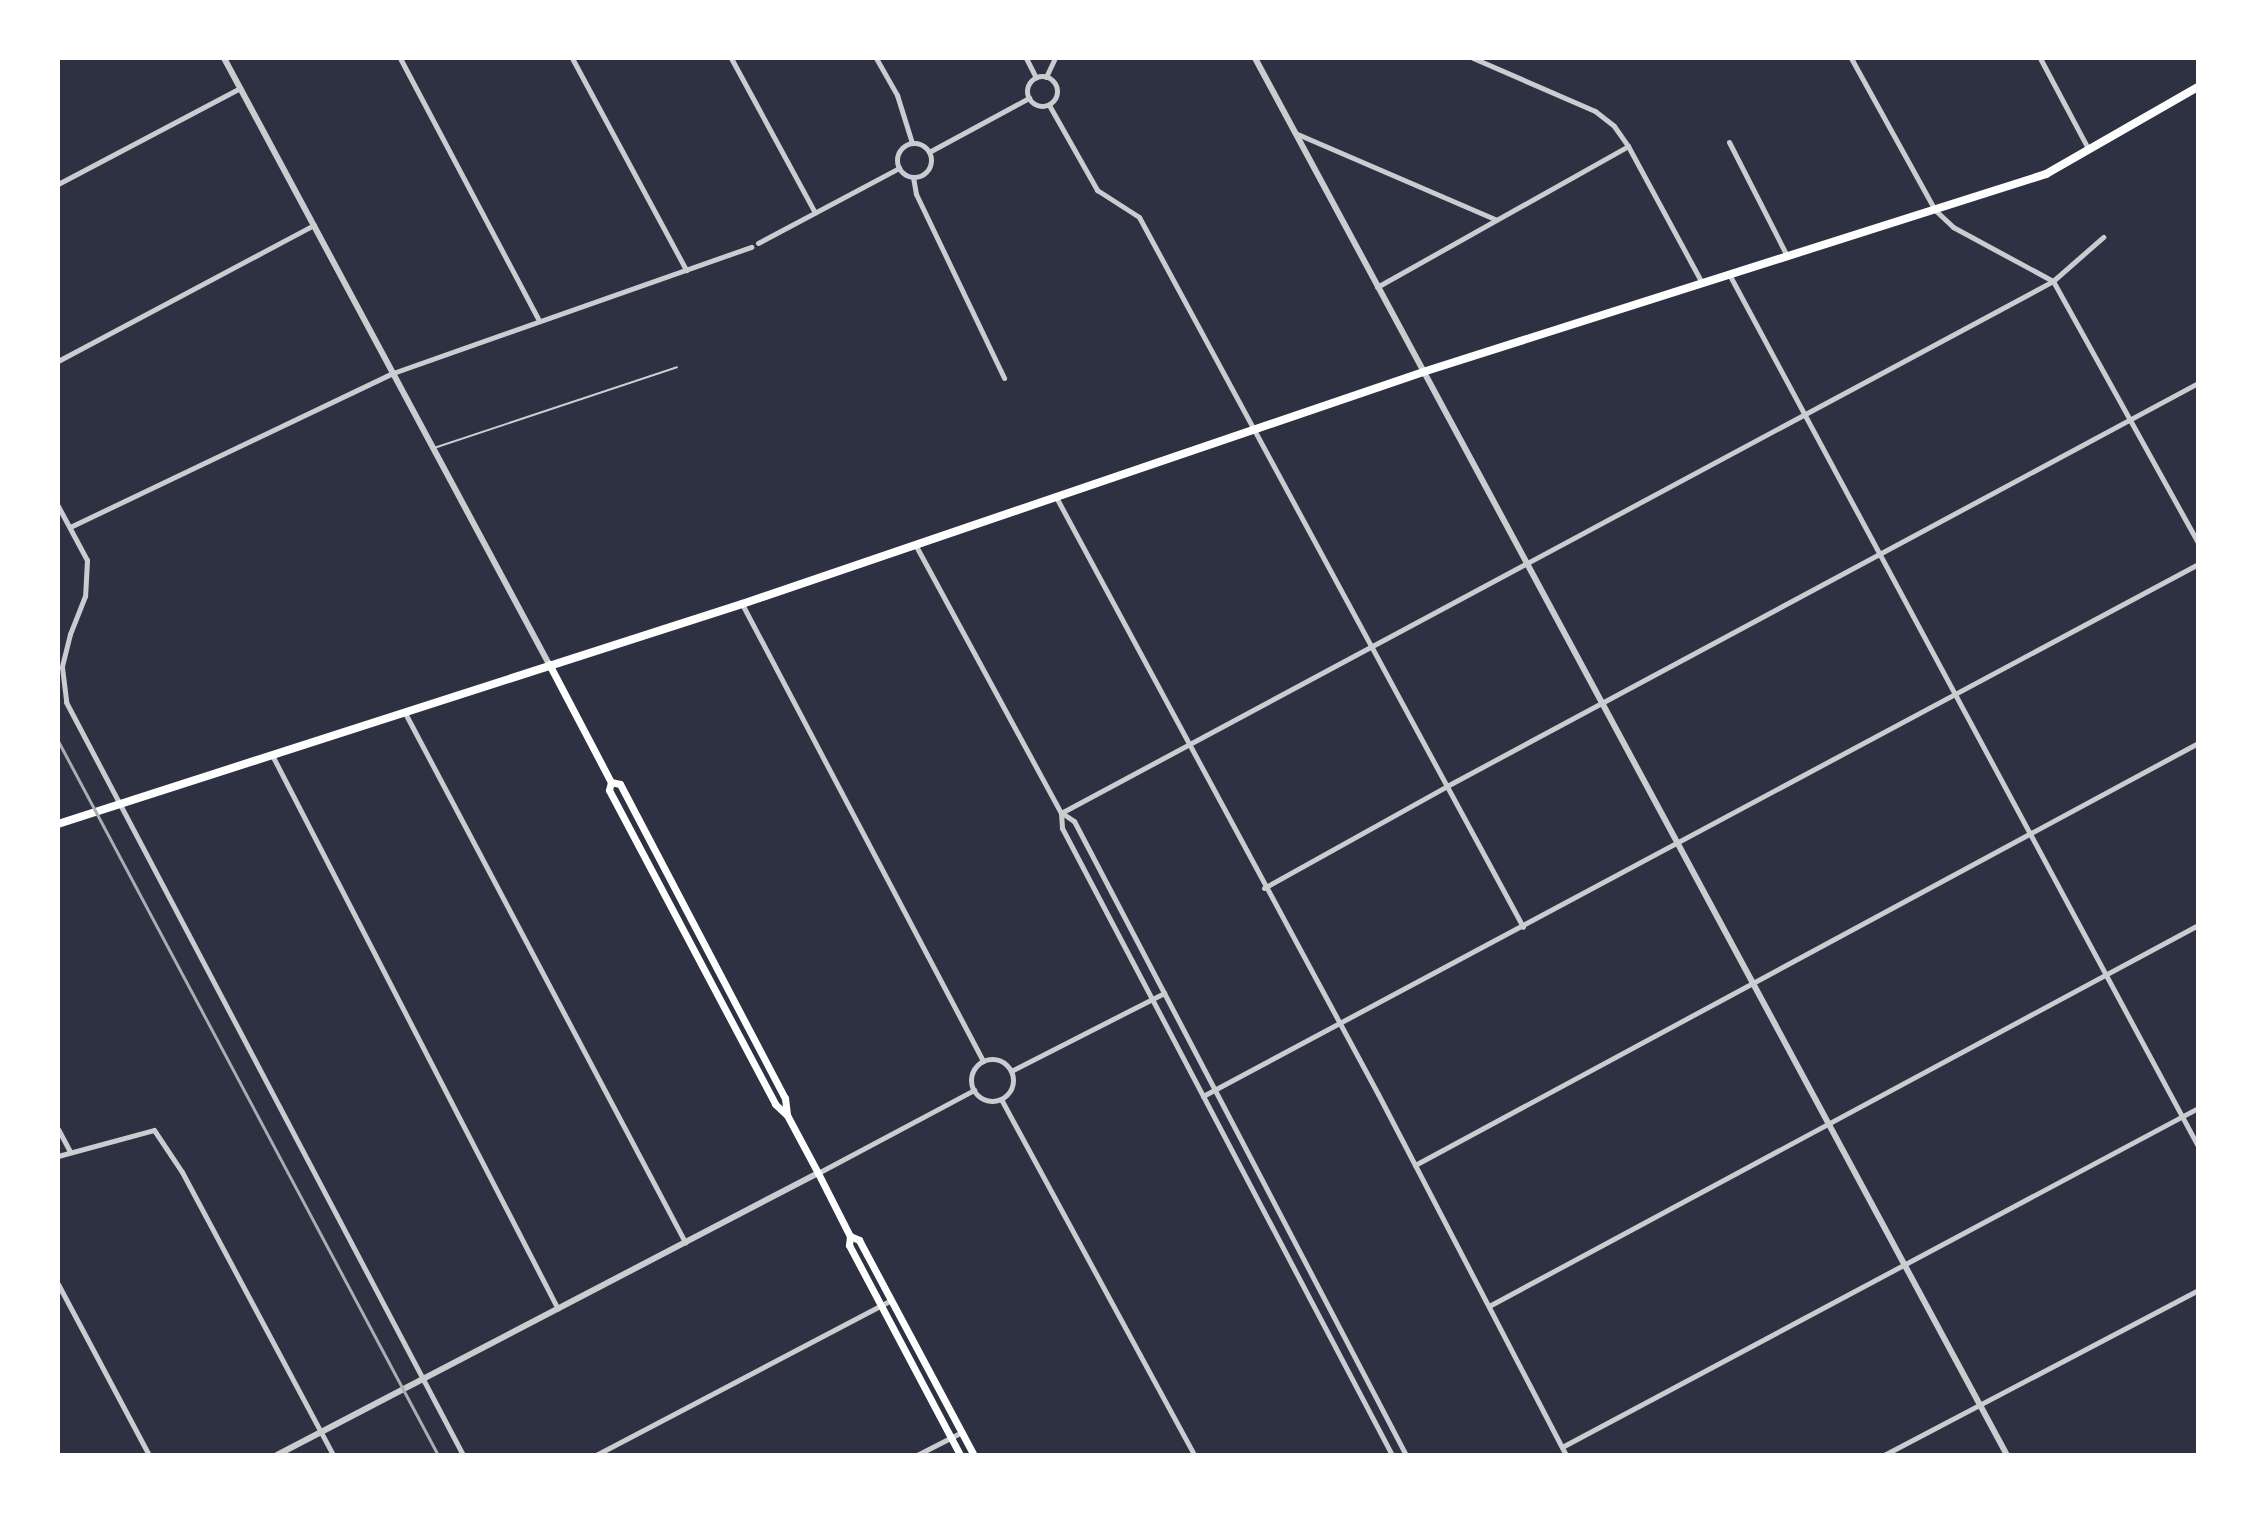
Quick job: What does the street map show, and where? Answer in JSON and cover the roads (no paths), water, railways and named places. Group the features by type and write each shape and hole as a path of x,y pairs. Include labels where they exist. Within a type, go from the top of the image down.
{"main road":[{"path":"58,824 742,604 1423,372 2046,174 2198,87"},
{"path":"549,664 611,782 609,790 775,1104 787,1115 818,1173 850,1236 849,1245 960,1455"},
{"path":"611,782 620,784 656,852 785,1098 787,1115"},
{"path":"850,1236 859,1240 974,1455"}],"street":[{"path":"224,58 549,664"},
{"path":"400,58 539,320"},
{"path":"572,58 686,270"},
{"path":"731,58 815,213"},
{"path":"876,58 897,95 912,143"},
{"path":"1026,58 1036,78"},
{"path":"1046,77 1055,58"},
{"path":"1255,58 2007,1455"},
{"path":"1473,58 1595,111 1614,126 1628,146 1702,283"},
{"path":"1851,58 1935,210 1953,227 2053,281 2198,543"},
{"path":"2040,58 2089,151"},
{"path":"1046,77 1057,87 1056,97 1049,105 1040,106 1029,98 1027,89 1036,78 1046,77"},
{"path":"58,184 240,88"},
{"path":"929,152 1029,98"},
{"path":"1049,105 1097,190 1139,217 1523,927"},
{"path":"1295,133 1496,219"},
{"path":"1729,142 1787,256"},
{"path":"899,168 899,152 912,143 922,145 929,152 928,169 913,177"},
{"path":"1377,287 1628,146"},
{"path":"758,243 899,168"},
{"path":"899,168 913,177 916,194 1004,378"},
{"path":"58,361 314,225"},
{"path":"1061,813 2053,281 2103,237"},
{"path":"70,527 393,373 751,247"},
{"path":"1729,274 2198,1146"},
{"path":"1264,888 1447,786 2198,383"},
{"path":"1056,497 1415,1165 1566,1455"},
{"path":"58,506 87,560 85,596 70,634 62,667 66,702 463,1455"},
{"path":"916,546 1061,813 1062,828 1392,1455"},
{"path":"1203,1096 2198,564"},
{"path":"742,604 983,1061"},
{"path":"404,711 685,1242"},
{"path":"1415,1165 2198,743"},
{"path":"271,754 558,1309"},
{"path":"1061,813 1074,821 1406,1455"},
{"path":"1489,1306 2198,925"},
{"path":"1011,1071 1164,993"},
{"path":"983,1061 1002,1061 1011,1071 1011,1090 1001,1099 989,1101 974,1090 972,1074 983,1061"},
{"path":"277,1455 974,1090"},
{"path":"1001,1099 1194,1455"},
{"path":"1562,1447 2198,1108"},
{"path":"58,1129 70,1152"},
{"path":"58,1156 154,1130 182,1172 333,1455"},
{"path":"58,1284 149,1455"},
{"path":"1306,1291 1318,1284"},
{"path":"1884,1455 2198,1290"},
{"path":"596,1455 891,1300"},
{"path":"917,1455 962,1432"}],"lane":[{"path":"433,448 677,367"}],"railway":[{"path":"58,741 438,1455"}]}
